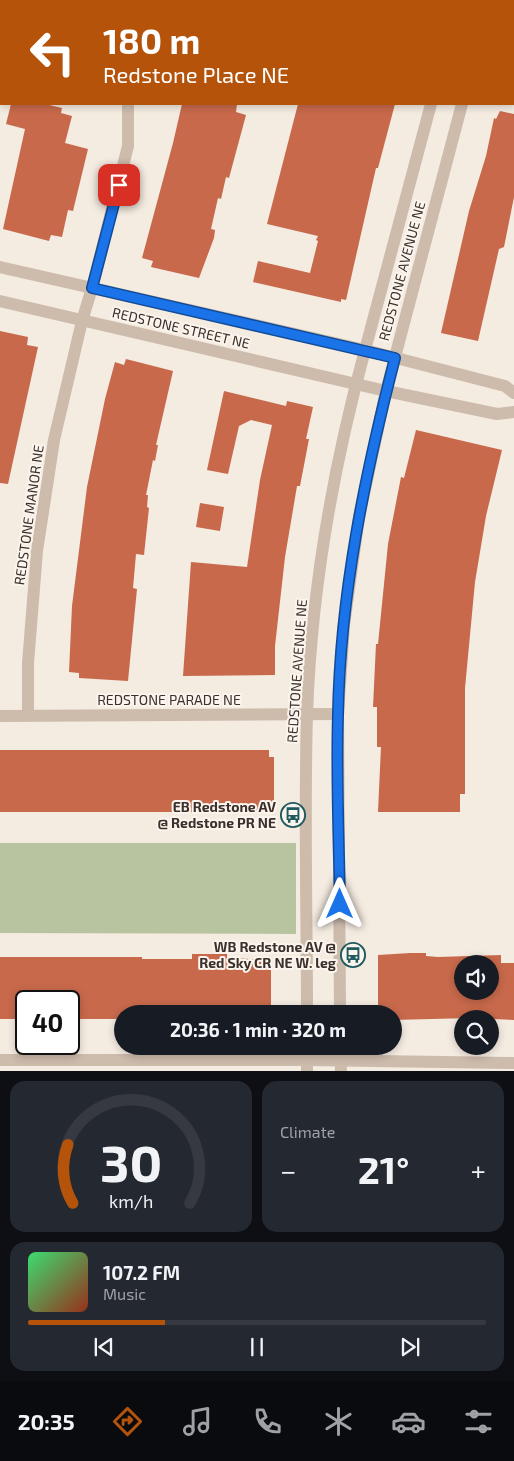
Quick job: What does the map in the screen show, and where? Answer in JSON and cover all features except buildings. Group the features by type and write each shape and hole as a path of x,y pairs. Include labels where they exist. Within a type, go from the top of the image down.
{"street":[{"name":"REDSTONE MANOR NE","path":"28,715 28,662 36,551 54,440 82,321 128,146 128,105"},
{"name":"REDSTONE AVENUE NE","path":"307,1005 307,715 313,629 328,517 356,384 431,105"},
{"name":"REDSTONE AVENUE NE","path":"340,1005 338,714 344,625 359,517 386,392 462,105"},
{"name":"REDSTONE STREET NE","path":"0,267 365,350 505,386 514,393"},
{"name":"REDSTONE STREET NE","path":"0,301 386,392 497,414 514,412"},
{"name":"REDSTONE PARADE NE","path":"0,716 338,714"},
{"path":"0,1060 341,1066 514,1063"}],"green space":[{"path":"0,843 296,843 296,934 0,933"}],"place":[{"name":"EB Redstone AV @ Redstone PR NE","path":"293,815"},
{"name":"WB Redstone AV @ Red Sky CR NE W. leg","path":"353,955"}],"route":[{"path":"119,185 92,288 229,318 395,358 359,517 344,625 338,714 340,904"}]}
